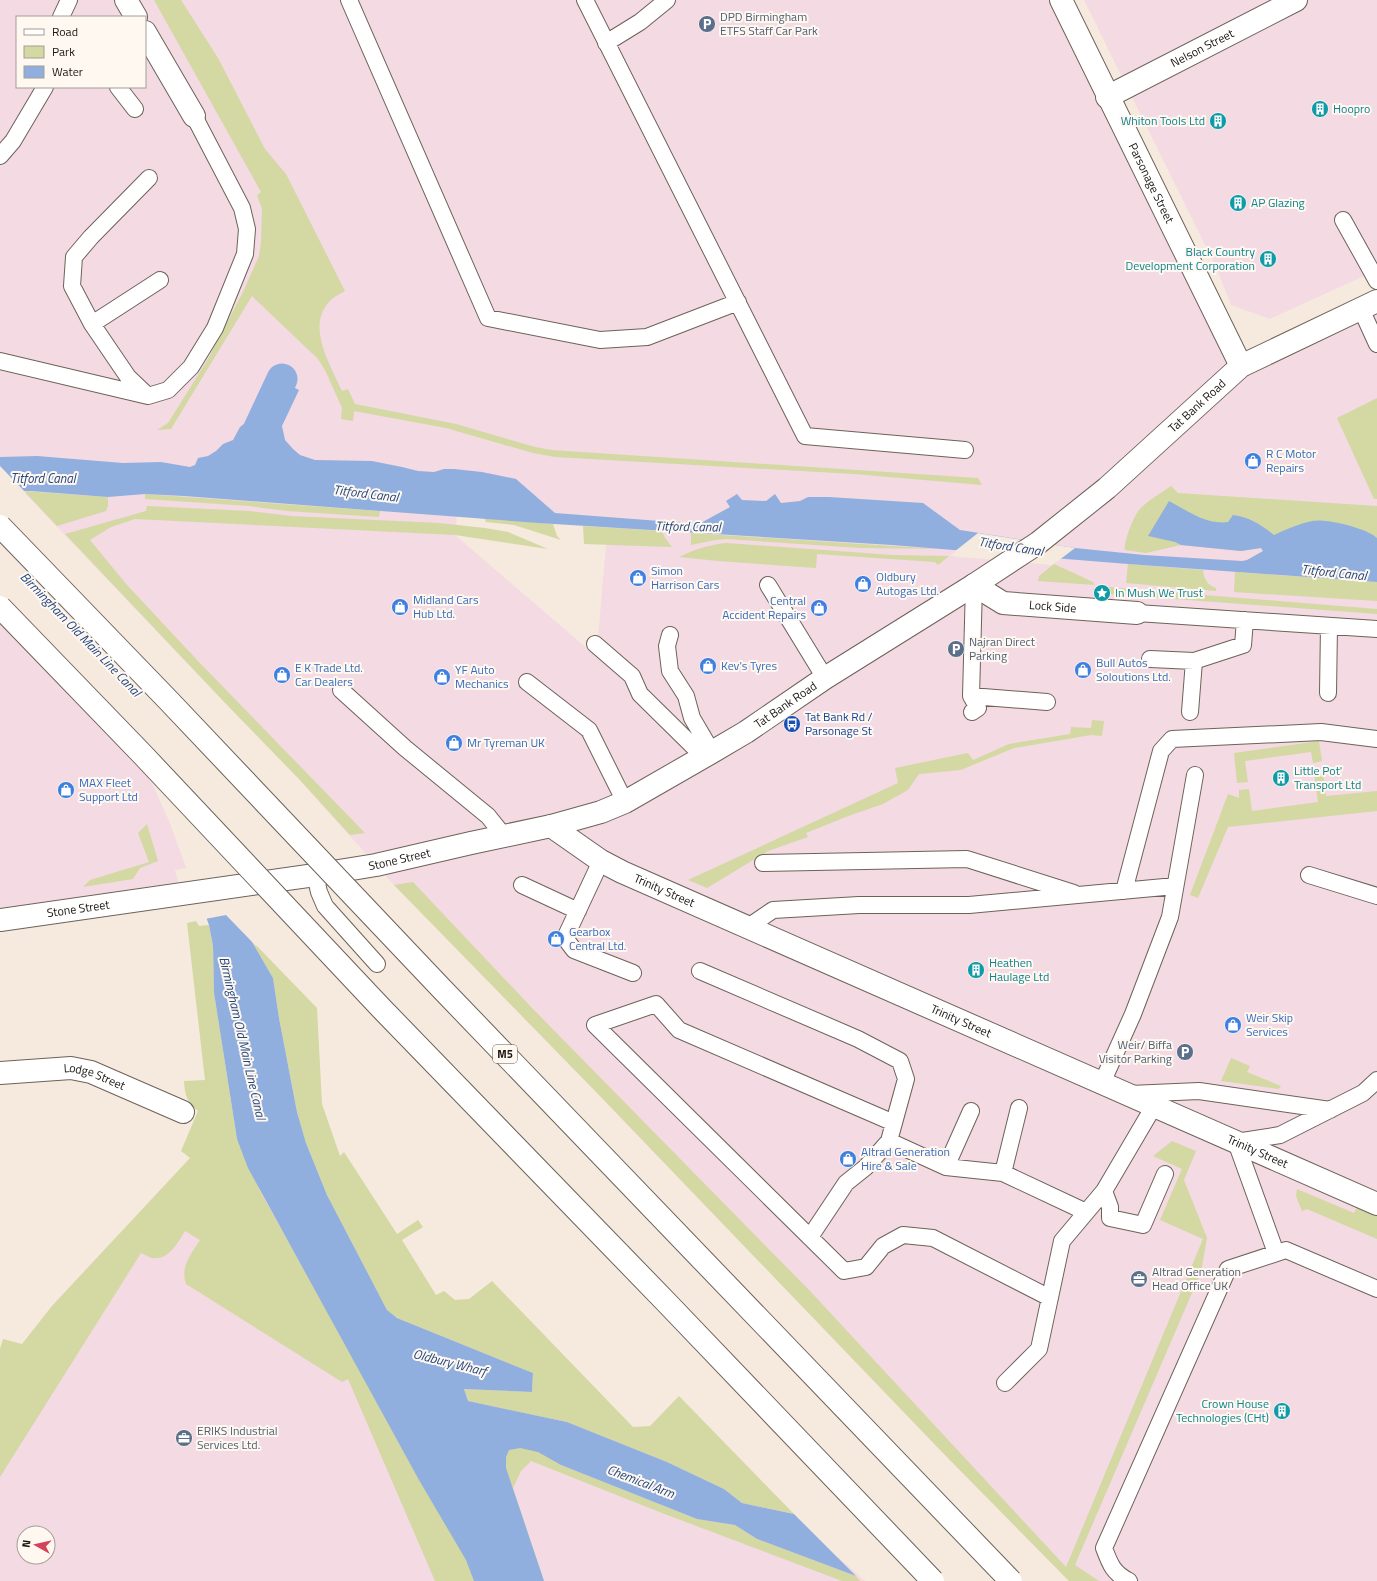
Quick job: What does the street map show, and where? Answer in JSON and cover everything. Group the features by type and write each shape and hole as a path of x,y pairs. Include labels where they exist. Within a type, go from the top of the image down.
{"main road":[{"path":"126,0 135,16"},
{"name":"Parsonage Street","path":"1061,0 1241,366"},
{"name":"Nelson Street","path":"1107,96 1296,0"},
{"path":"146,34 194,116"},
{"name":"Tat Bank Road","path":"551,826 601,812 625,802 708,755 825,678 974,585 1038,543 1107,488 1241,366 1369,305"},
{"name":"M5","path":"0,526 441,988 1011,1581"},
{"name":"Lock Side","path":"974,585 1004,603 1137,613"},
{"path":"0,607 143,755 382,1009 667,1303 932,1581"},
{"name":"Stone Street","path":"0,920 376,865 551,826"},
{"name":"Trinity Street","path":"551,826 601,861 622,872 1377,1204"},
{"name":"Lodge Street","path":"0,1073 72,1068 91,1072 183,1112"}],"lane":[{"path":"61,16 69,0"},
{"path":"349,0 488,318 600,340 647,337 738,302"},
{"path":"585,0 806,436 964,450"},
{"path":"606,43 640,22 667,0"},
{"path":"0,156 13,141 44,88"},
{"path":"119,88 135,109"},
{"path":"0,361 148,396 168,390 191,367 215,328 245,254 247,229 242,208 194,116"},
{"path":"148,396 128,377 92,324 72,286 74,257 91,237 149,178"},
{"path":"1343,220 1377,281"},
{"path":"92,324 160,280"},
{"path":"1369,305 1377,344"},
{"path":"768,585 825,678"},
{"path":"972,712 978,708 971,696 974,585"},
{"path":"1137,613 1377,629"},
{"path":"1150,659 1194,661 1243,645 1245,620"},
{"path":"1328,693 1329,626"},
{"path":"670,635 668,646 670,670 686,696 692,718 708,755"},
{"path":"595,644 632,676 640,694 708,755"},
{"path":"1190,712 1194,661"},
{"path":"527,682 589,730 625,802"},
{"path":"341,690 405,748 488,816 504,836"},
{"path":"971,696 1030,695 1047,702"},
{"path":"1124,891 1161,751 1172,739 1321,732 1377,739"},
{"path":"1102,1083 1133,1014 1170,917 1195,775"},
{"path":"763,863 966,859 1080,895"},
{"path":"601,861 565,938 574,950 605,955 633,973"},
{"path":"315,875 319,892 325,906 377,964"},
{"path":"1309,875 1377,896"},
{"path":"522,885 578,911"},
{"path":"748,927 773,910 859,906 969,905 1175,886"},
{"path":"700,971 858,1039 900,1061 906,1079 889,1141 866,1167 846,1183 810,1237"},
{"path":"894,1123 679,1030 656,1004 595,1025 844,1271 866,1267 883,1246 903,1234 933,1238 1050,1298"},
{"path":"1276,1253 1236,1142 1280,1135 1330,1110 1370,1096 1377,1080"},
{"path":"1126,1094 1200,1091 1330,1110"},
{"path":"1005,1383 1039,1349 1062,1241 1104,1191 1154,1106"},
{"path":"1003,1173 1019,1108"},
{"path":"946,1167 971,1111"},
{"path":"889,1141 946,1167 1003,1173 1086,1212"},
{"path":"1104,1191 1110,1207 1110,1218 1143,1225 1165,1174"},
{"path":"1129,1581 1111,1568 1104,1548 1228,1269 1286,1250 1377,1289"}],"shaded area":[{"path":"0,0 1061,0 1241,351 1350,314 1377,301 1377,1581 1069,1581 943,1453 600,1096 394,885 298,778 0,467","holes":["458,505 608,522 598,638 591,652 455,535","978,533 1000,537 1068,547 1066,555 1052,565 950,556"]},
{"path":"1084,0 1377,0 1377,270 1270,319 1231,305 1216,267"},
{"path":"0,549 109,664 203,865 175,870 181,894 0,920"},
{"path":"262,1125 330,1263 551,1446 839,1558 865,1581 0,1581 0,1373 52,1306 119,1234"}],"green space":[{"path":"154,0 181,0 218,58 265,149 286,174 345,291 331,300 323,312 320,323 320,335 327,358 342,391 348,389 355,404 456,424 535,447 551,450 978,478 982,485 854,474 555,457 533,453 446,428 354,411 353,421 341,419 342,408 326,372 318,359 252,296 171,429 157,430 168,423 208,359 243,292 259,256 262,209 257,195 261,192"},
{"path":"1377,398 1377,499 1374,499 1337,418"},
{"path":"1171,486 1178,493 1377,506 1377,541 1263,551 1261,548 1241,551 1181,545 1146,553 1125,550 1127,536 1140,509 1154,497"},
{"path":"24,491 108,497 108,506 106,511 57,526"},
{"path":"145,494 380,511 379,517 287,511 249,506 145,499"},
{"path":"147,506 249,511 291,516 439,523 508,532 548,549 455,535 135,519 111,527 90,540 127,585 198,661 365,833 350,835 298,778 65,534 146,511"},
{"path":"484,518 553,524 557,536 561,540 514,525 486,522"},
{"path":"583,526 662,531 672,547 584,544"},
{"path":"691,533 939,549 860,548 726,539 691,545"},
{"path":"726,543 892,555 949,556 938,565 935,562 817,554 816,568 679,557 702,548"},
{"path":"1054,564 1093,582 1095,585 1038,581 1039,576"},
{"path":"1128,564 1203,570 1206,581 1216,588 1216,591 1126,583"},
{"path":"1235,572 1377,582 1377,601 1234,592"},
{"path":"1108,587 1377,609 1377,614 1094,593"},
{"path":"1092,720 1104,721 1102,736 1091,735 1014,748 961,770 919,774 908,790 883,804 806,833 808,837 768,851 707,888 688,880 898,783 895,768 968,753 973,760 1009,744 1070,734 1071,727 1091,728"},
{"path":"1319,741 1322,761 1313,763 1311,752 1245,761 1248,782 1237,783 1234,753"},
{"path":"1323,773 1326,796 1377,791 1377,811 1228,827 1198,898 1190,895 1228,794 1239,798 1239,790 1249,789 1252,811 1318,802 1314,774"},
{"path":"147,824 158,861 140,868 133,879 83,887 90,880 149,862 138,833"},
{"path":"413,882 532,1008 810,1291 1066,1567 1203,1239 1160,1220 1182,1169 1153,1156 1172,1141 1196,1151 1184,1180 1207,1238 1201,1272 1075,1565 1099,1581 1069,1581 943,1453 600,1096 394,885"},
{"path":"196,921 199,926 209,925 213,946 214,993 237,1139 261,1193 327,1310 388,1407 481,1581 435,1581 348,1379 342,1382 186,1284 184,1272 185,1266 200,1240 185,1231 172,1250 163,1257 152,1258 141,1253 0,1477 0,1349 3,1339 22,1344 52,1306 190,1158 181,1151 198,1111 187,1098 184,1081 205,1080 187,923"},
{"path":"251,940 317,1008 322,1104 340,1156 344,1152 397,1234 418,1220 423,1227 402,1240 436,1295 444,1291 455,1300 469,1299 492,1281 633,1427 650,1426 679,1396 794,1514 742,1503 724,1489 667,1462 567,1422 468,1401 464,1389 532,1392 533,1373 397,1318 387,1310 327,1195 306,1143 297,1112 273,978"},
{"path":"1231,1058 1250,1066 1247,1072 1281,1086 1279,1089 1221,1081"},
{"path":"1297,1189 1354,1213 1357,1207 1377,1216 1377,1239 1307,1209 1302,1211 1296,1196"},
{"path":"517,1443 555,1455 561,1465 697,1519 735,1525 757,1539 856,1576 860,1581 842,1581 662,1513 531,1461 521,1471 513,1488 544,1581 503,1473 506,1446"}],"water":[{"path":"289,385 299,390 282,426 285,440 300,455 315,460 372,461 418,471 434,472 444,469 454,469 482,472 516,479 555,513 699,524 730,507 726,501 737,494 742,500 766,501 775,494 781,503 800,501 808,497 829,497 923,503 960,530 1075,548 1144,555 1242,561 1247,560 1263,551 1261,548 1241,551 1181,545 1175,542 1148,536 1169,501 1197,516 1212,521 1228,522 1233,515 1239,516 1260,525 1274,535 1297,525 1318,520 1336,522 1355,527 1372,534 1377,538 1377,582 892,545 538,523 184,496 145,494 108,497 31,491 22,491 12,494 11,500 227,858 251,940 273,978 297,1112 306,1143 327,1195 387,1310 397,1318 533,1373 532,1392 464,1389 468,1401 567,1422 667,1462 724,1489 742,1503 794,1514 856,1576 757,1539 735,1525 697,1519 561,1465 538,1452 520,1448 509,1450 506,1457 506,1468 544,1581 474,1581 466,1560 419,1480 248,1168 237,1139 214,993 213,946 209,925 171,820 127,724 0,596 0,457 37,456 123,463 161,462 190,467 195,465 198,458 208,456 223,444 233,440 240,427 249,420 257,419 272,422 275,419 277,405"}],"pier":[{"path":"0,466 26,493 14,496 13,500 15,505 162,668 234,839 229,858 246,921 257,947 226,915 205,919 169,821 126,725 0,599"},
{"path":"978,533 1075,548 1058,561 954,552"}],"waterway":[{"path":"245,458 282,379"}],"place":[{"name":"DPD Birmingham ETFS Staff Car Park","path":"707,24"},
{"name":"Hoopro","path":"1320,109"},
{"name":"Whiton Tools Ltd","path":"1218,121"},
{"name":"AP Glazing","path":"1238,203"},
{"name":"Black Country Development Corporation","path":"1268,259"},
{"name":"R C Motor Repairs","path":"1253,461"},
{"name":"Simon Harrison Cars","path":"638,578"},
{"name":"Oldbury Autogas Ltd.","path":"863,584"},
{"name":"In Mush We Trust","path":"1102,593"},
{"name":"Midland Cars Hub Ltd.","path":"400,607"},
{"name":"Central Accident Repairs","path":"819,608"},
{"name":"Najran Direct Parking","path":"956,649"},
{"name":"Kev's Tyres","path":"708,666"},
{"name":"Bull Autos Soloutions Ltd.","path":"1083,670"},
{"name":"E K Trade Ltd. Car Dealers","path":"282,675"},
{"name":"YF Auto Mechanics","path":"442,677"},
{"name":"Tat Bank Rd / Parsonage St","path":"792,724"},
{"name":"Mr Tyreman UK","path":"454,743"},
{"name":"Little Pot' Transport Ltd","path":"1281,778"},
{"name":"MAX Fleet Support Ltd","path":"66,790"},
{"name":"Gearbox Central Ltd.","path":"556,939"},
{"name":"Heathen Haulage Ltd","path":"976,970"},
{"name":"Weir Skip Services","path":"1233,1025"},
{"name":"Weir/ Biffa Visitor Parking","path":"1185,1052"},
{"name":"Altrad Generation Hire & Sale","path":"848,1159"},
{"name":"Altrad Generation Head Office UK","path":"1139,1279"},
{"name":"Crown House Technologies (CHt)","path":"1282,1411"},
{"name":"ERIKS Industrial Services Ltd.","path":"184,1438"}],"water label":[{"name":"Titford Canal","path":"43,478"},
{"name":"Titford Canal","path":"366,493"},
{"name":"Titford Canal","path":"688,526"},
{"name":"Titford Canal","path":"1011,546"},
{"name":"Titford Canal","path":"1334,572"},
{"name":"Birmingham Old Main Line Canal","path":"81,634"},
{"name":"Birmingham Old Main Line Canal","path":"243,1038"},
{"name":"Oldbury Wharf","path":"450,1362"},
{"name":"Chemical Arm","path":"641,1481"}]}
